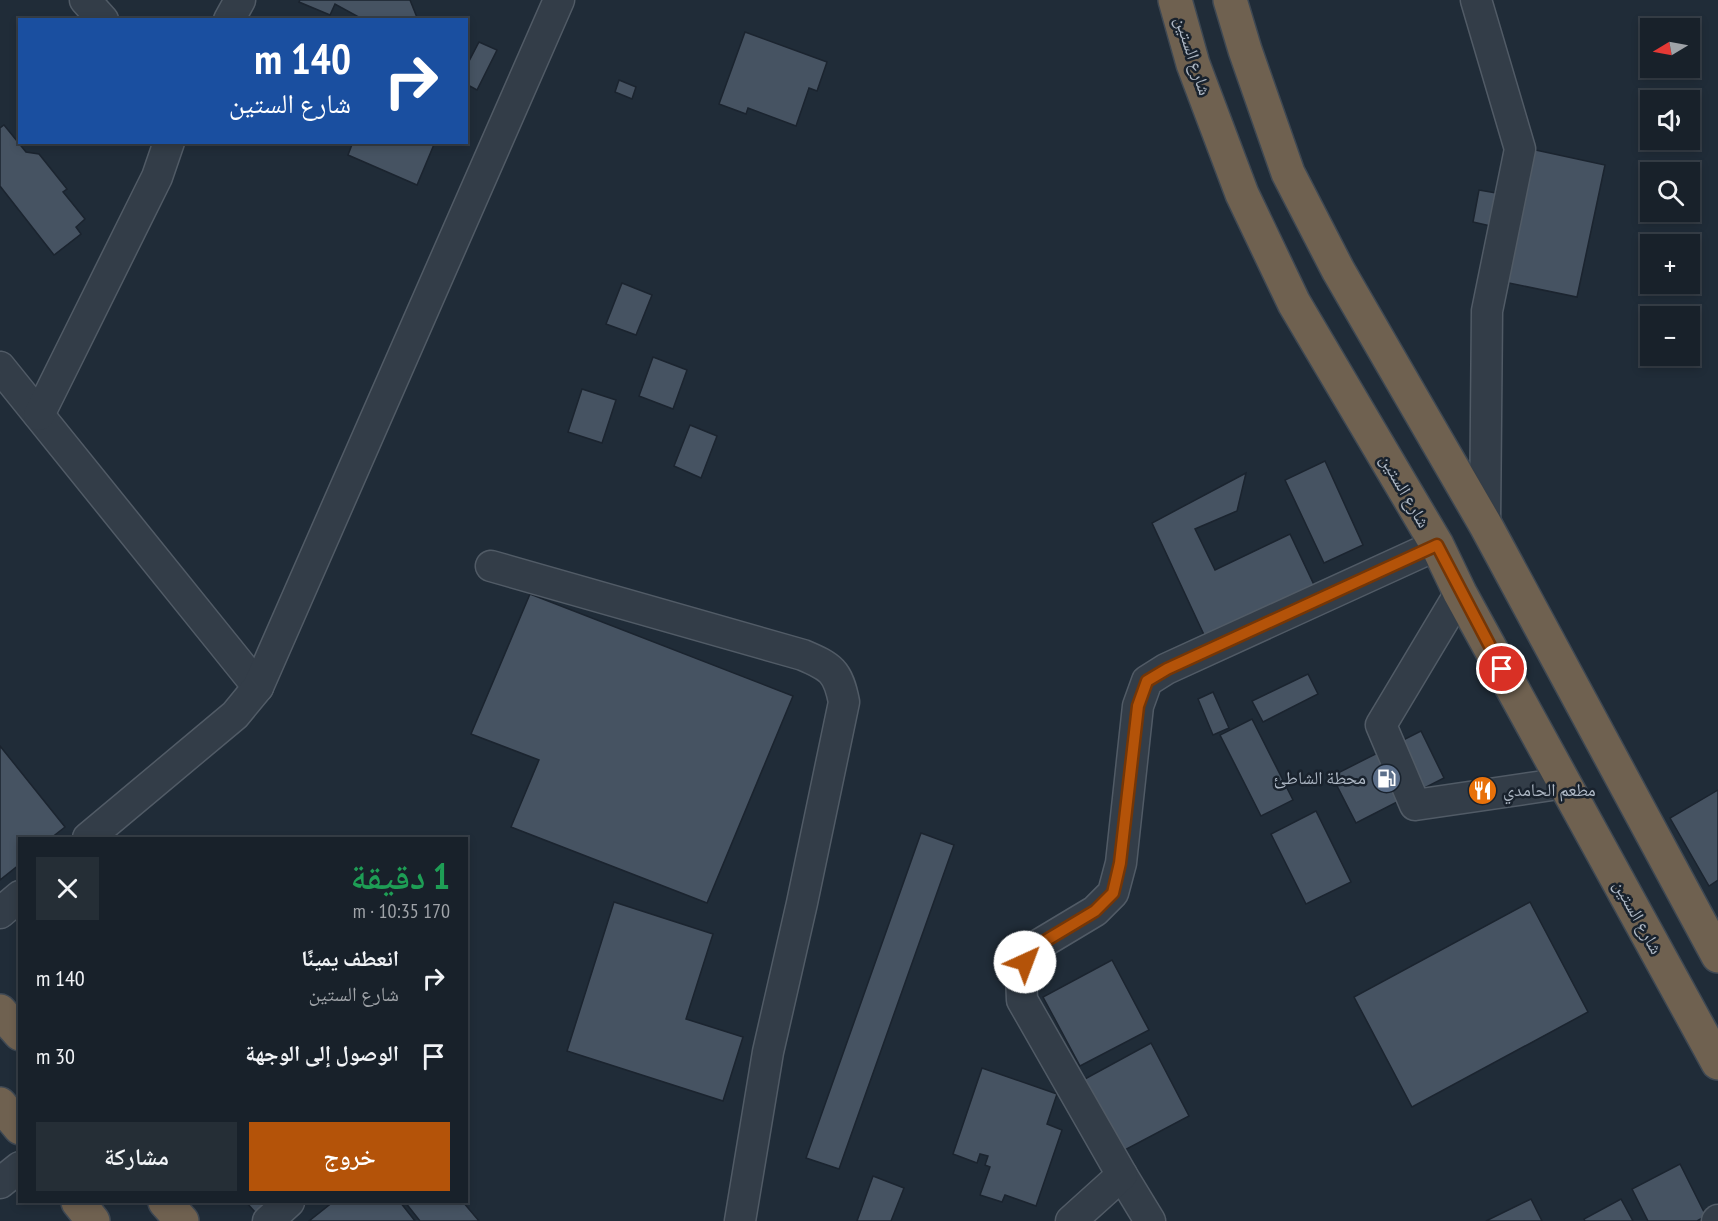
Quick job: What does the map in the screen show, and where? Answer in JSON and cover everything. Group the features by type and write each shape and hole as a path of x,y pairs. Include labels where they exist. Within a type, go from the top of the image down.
{"highway":[{"name":"شارع الستين","path":"1175,0 1193,64 1242,194 1294,303 1437,545 1460,593 1718,1063"},
{"path":"1230,0 1288,173 1338,270 1485,524 1718,956"},
{"path":"0,1011 18,1032"},
{"path":"0,1104 18,1126"},
{"path":"166,1203 182,1221"}],"street":[{"path":"85,0 101,18"},
{"path":"230,18 240,0"},
{"path":"89,837 235,715 258,687 559,0"},
{"path":"1476,0 1520,149 1487,310 1485,524"},
{"path":"39,415 156,177 168,144"},
{"path":"0,367 258,687"},
{"path":"1150,1221 1022,1000 1021,974 1030,950 1095,911 1113,893 1120,863 1138,706 1147,681 1167,669 1437,545"},
{"path":"491,566 802,655 828,666 840,681 844,702 768,1052 740,1221"},
{"path":"1460,593 1381,725 1415,805 1565,783"},
{"path":"0,913 18,898"},
{"path":"0,1183 18,1169"},
{"path":"1071,1221 1122,1175"},
{"path":"268,1221 288,1203"}],"building":[{"path":"300,0 410,0 417,18 360,18 335,4 330,15 299,2"},
{"path":"745,32 827,62 817,91 809,88 796,126 748,108 746,114 719,104"},
{"path":"479,42 497,50 477,90 468,85 468,63"},
{"path":"619,80 636,87 632,99 615,92"},
{"path":"4,125 26,152 39,154 67,189 63,192 85,219 76,227 81,234 54,255 0,186 0,128"},
{"path":"352,144 434,144 417,185 348,155"},
{"path":"1531,149 1605,165 1577,297 1504,282"},
{"path":"1479,190 1502,194 1495,227 1473,222"},
{"path":"622,283 652,295 636,335 606,324"},
{"path":"653,357 687,370 673,409 639,396"},
{"path":"582,389 616,400 602,443 568,432"},
{"path":"690,425 717,436 701,478 674,466"},
{"path":"1325,461 1363,545 1324,563 1285,480"},
{"path":"1246,473 1237,511 1195,529 1215,570 1290,534 1315,587 1206,639 1152,523"},
{"path":"530,594 793,696 707,903 511,827 539,760 471,734"},
{"path":"1308,674 1318,694 1263,722 1252,701"},
{"path":"1213,692 1229,728 1213,735 1198,699"},
{"path":"1252,719 1293,800 1261,816 1220,735"},
{"path":"1421,731 1444,778 1356,823 1332,776"},
{"path":"0,746 65,827 52,837 18,837 18,866 0,880"},
{"path":"1718,790 1718,880 1709,886 1670,818"},
{"path":"1316,811 1351,882 1306,904 1271,834"},
{"path":"921,833 954,845 839,1169 806,1158"},
{"path":"614,902 713,934 686,1019 743,1037 723,1101 567,1051"},
{"path":"1530,902 1588,1012 1412,1107 1354,997"},
{"path":"1112,960 1149,1030 1080,1066 1043,997"},
{"path":"1151,1043 1189,1116 1121,1152 1083,1080"},
{"path":"982,1068 1057,1094 1047,1124 1062,1130 1036,1206 1005,1195 1002,1202 980,1195 990,1167 985,1165 988,1156 980,1154 977,1163 953,1154"},
{"path":"1680,1164 1706,1216 1697,1221 1648,1221 1632,1189"},
{"path":"873,1176 904,1188 891,1221 857,1221"},
{"path":"1531,1199 1542,1221 1486,1221"},
{"path":"1621,1199 1633,1221 1585,1221 1584,1219"},
{"path":"247,1203 267,1203 255,1212"},
{"path":"332,1203 401,1203 415,1221 309,1221"},
{"path":"406,1203 464,1203 479,1221 420,1221"}],"place":[{"name":"محطة الشاطئ","path":"1387,778"},
{"name":"مطعم الحامدي","path":"1482,790"}],"route":[{"path":"1025,962 1030,950 1095,911 1113,893 1120,863 1138,706 1147,681 1167,669 1437,545 1460,593 1502,669"}]}
